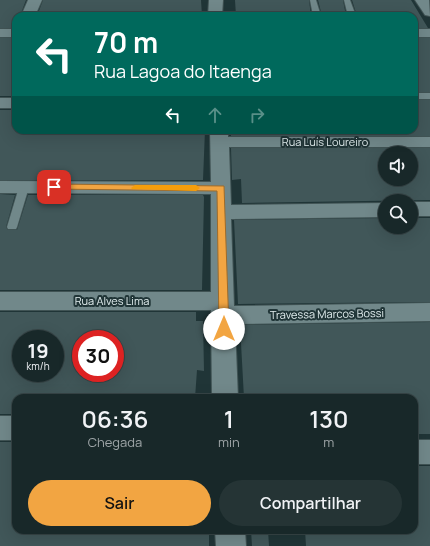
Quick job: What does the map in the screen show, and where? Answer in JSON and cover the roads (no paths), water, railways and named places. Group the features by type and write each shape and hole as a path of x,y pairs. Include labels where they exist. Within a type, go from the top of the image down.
{"street":[{"path":"30,12 34,0"},
{"path":"215,12 216,0"},
{"path":"422,0 430,12"},
{"path":"418,33 430,33"},
{"path":"0,34 12,34"},
{"path":"0,103 12,103"},
{"path":"220,136 225,394"},
{"name":"Rua Luís Loureiro","path":"220,136 430,142"},
{"path":"0,187 221,188"},
{"path":"418,209 430,209"},
{"path":"221,212 378,210"},
{"name":"Rua Alves Lima","path":"0,301 224,308"},
{"name":"Travessa Marcos Bossi","path":"224,308 430,312"},
{"path":"0,428 12,428"},
{"path":"418,452 430,452"},
{"path":"230,534 231,546"}],"lane":[{"path":"313,0 316,12"},
{"path":"347,0 351,12"},
{"path":"418,96 430,96"},
{"path":"12,227 24,187"}]}
